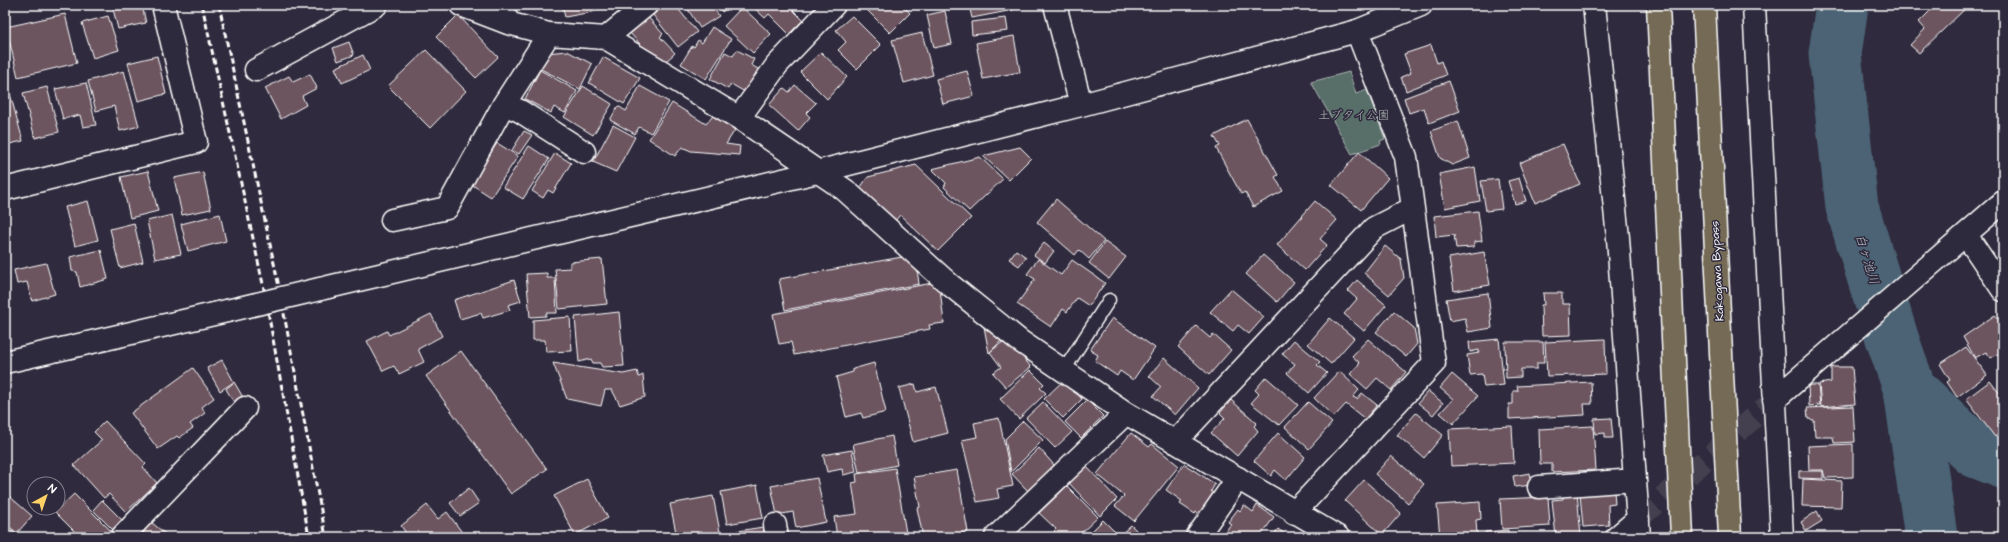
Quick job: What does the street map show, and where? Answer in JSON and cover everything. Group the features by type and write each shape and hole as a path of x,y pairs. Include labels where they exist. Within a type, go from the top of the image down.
{"highway":[{"path":"1648,5 1663,130"},
{"path":"1658,5 1682,537"},
{"name":"Kakogawa Bypass","path":"1704,5 1730,537"}],"street":[{"path":"5,189 196,142 163,5"},
{"path":"256,70 376,5"},
{"path":"461,5 505,14 549,34 606,38 738,118 845,190 949,284 1020,341 1126,413 1238,478 1331,535"},
{"path":"606,38 646,5"},
{"path":"738,118 777,65 834,5"},
{"path":"1055,5 1081,106"},
{"path":"5,362 818,172 1081,106 1357,31 1421,5"},
{"path":"1594,5 1618,238 1639,528 1617,537"},
{"path":"1754,5 1782,537"},
{"path":"1294,512 1434,363 1406,157 1357,31"},
{"path":"392,220 447,208 504,104 549,34"},
{"path":"504,104 520,111 584,152"},
{"path":"1774,400 1913,282 2003,202"},
{"path":"1174,442 1374,228 1413,208"},
{"path":"1966,235 2003,290"},
{"path":"122,537 245,408"},
{"path":"1006,534 1126,413"},
{"path":"1197,537 1238,478"},
{"path":"1539,487 1635,480"}],"lane":[{"path":"1064,370 1109,300"}],"green space":[{"name":"土ブタイ公園","path":"1349,72 1356,94 1367,90 1385,139 1380,141 1381,144 1352,154 1311,82"}],"building":[{"path":"112,5 142,5 146,23 118,29"},
{"path":"562,5 596,5 597,11 565,17"},
{"path":"665,5 675,5 697,32 678,47 653,15"},
{"path":"685,5 712,5 719,16 700,28"},
{"path":"718,5 732,5 722,12"},
{"path":"751,5 788,5 803,20 789,34 769,14 765,18"},
{"path":"862,5 902,5 910,13 890,33"},
{"path":"969,5 1012,5 1013,10 972,18"},
{"path":"1936,5 1969,5 1919,53 1910,45 1925,29 1919,22"},
{"path":"742,7 771,34 753,53 724,26"},
{"path":"945,11 952,44 934,48 927,15"},
{"path":"65,14 77,63 18,77 6,27"},
{"path":"458,15 498,57 476,78 436,37"},
{"path":"108,16 119,50 93,58 82,23"},
{"path":"647,16 663,34 660,37 675,53 662,65 659,65 629,32"},
{"path":"852,16 881,45 857,69 838,50 846,42 836,30"},
{"path":"1006,18 1008,31 972,35 971,22"},
{"path":"712,27 731,39 706,79 681,64 692,46 694,47 698,40 702,43"},
{"path":"922,33 933,75 904,83 892,40"},
{"path":"1014,36 1020,72 983,79 976,43"},
{"path":"349,42 354,55 338,61 333,48"},
{"path":"1431,45 1437,63 1441,61 1446,75 1406,91 1401,77 1411,73 1404,54"},
{"path":"426,50 466,91 430,128 388,86"},
{"path":"737,50 754,59 751,65 758,69 745,92 731,84 728,89 710,79 725,52 733,56"},
{"path":"567,51 592,64 580,89 539,68 546,53"},
{"path":"821,52 847,77 827,99 800,72"},
{"path":"363,55 370,70 342,83 335,68"},
{"path":"5,56 8,68 5,69"},
{"path":"157,56 166,94 138,101 128,63"},
{"path":"603,57 640,78 624,104 589,83"},
{"path":"540,70 577,91 565,113 554,107 551,113 525,99"},
{"path":"124,71 139,126 120,131 114,106 96,111 88,81"},
{"path":"967,71 974,96 943,104 936,79"},
{"path":"310,74 317,88 302,96 306,105 281,119 265,88 289,76 293,82"},
{"path":"1449,81 1460,111 1429,123 1424,108 1409,113 1404,98"},
{"path":"86,83 96,125 83,127 80,115 63,119 55,89"},
{"path":"795,85 816,103 806,113 810,117 798,131 769,105 784,88 789,92"},
{"path":"583,86 612,104 593,135 564,117"},
{"path":"640,86 669,102 651,133 639,127 635,134 610,120 618,106 626,111"},
{"path":"47,87 59,132 35,138 23,93"},
{"path":"9,90 23,141 5,145 5,91"},
{"path":"672,103 706,124 713,116 735,130 726,144 740,146 739,155 691,151 682,147 675,156 649,139"},
{"path":"1247,119 1278,175 1275,177 1283,191 1253,207 1245,192 1241,194 1216,148 1220,146 1214,136"},
{"path":"1458,121 1470,158 1452,165 1440,158 1431,131"},
{"path":"613,125 635,137 616,172 593,162"},
{"path":"524,131 532,135 519,154 512,150"},
{"path":"497,143 518,156 491,197 471,184"},
{"path":"1563,144 1580,184 1535,203 1519,163"},
{"path":"529,146 549,159 523,199 503,187"},
{"path":"1020,147 1031,158 1009,180 983,156"},
{"path":"1359,152 1388,178 1361,210 1331,185"},
{"path":"555,153 571,163 553,193 548,190 543,198 532,191"},
{"path":"980,157 1003,179 969,211 944,187 946,183 932,169"},
{"path":"916,165 971,218 938,251 900,215 894,222 860,188 868,177"},
{"path":"1475,167 1480,201 1445,208 1439,174"},
{"path":"148,171 158,211 130,218 121,177"},
{"path":"203,172 211,209 182,215 174,178"},
{"path":"1519,178 1526,201 1515,204 1508,181"},
{"path":"1498,179 1502,209 1486,211 1481,181"},
{"path":"1056,199 1104,241 1089,259 1079,250 1075,255 1037,222"},
{"path":"88,201 98,240 75,246 65,207"},
{"path":"1315,201 1337,220 1320,239 1327,245 1305,270 1277,245"},
{"path":"1478,211 1482,241 1474,242 1474,247 1456,248 1454,235 1436,237 1434,216"},
{"path":"220,214 226,241 188,251 181,224"},
{"path":"172,215 181,254 155,259 147,221"},
{"path":"134,223 143,262 120,268 110,229"},
{"path":"1105,242 1126,257 1109,279 1089,263"},
{"path":"1044,243 1054,251 1045,263 1034,255"},
{"path":"1385,246 1401,259 1404,278 1389,295 1364,273"},
{"path":"101,250 108,279 80,287 77,272 72,271 70,257"},
{"path":"1016,250 1026,257 1019,266 1009,259"},
{"path":"1484,252 1490,285 1454,291 1449,258"},
{"path":"1263,255 1294,282 1277,302 1246,274"},
{"path":"902,257 917,269 919,284 785,310 779,279"},
{"path":"602,259 607,304 559,309 555,269 570,268 570,262"},
{"path":"1038,259 1061,275 1072,260 1105,283 1089,306 1077,298 1067,312 1063,309 1051,327 1017,304 1035,279 1027,274"},
{"path":"46,263 55,294 32,301 27,282 17,284 14,270"},
{"path":"547,273 547,278 555,278 557,313 546,313 546,316 530,317 526,274"},
{"path":"514,280 521,301 508,305 510,310 483,318 481,313 460,319 454,300"},
{"path":"1357,280 1386,305 1364,331 1344,314 1357,299 1348,291"},
{"path":"932,283 940,289 944,323 929,325 930,329 794,355 791,342 779,344 773,314"},
{"path":"1231,289 1264,317 1249,334 1238,325 1233,331 1210,312"},
{"path":"1488,293 1492,328 1468,332 1465,318 1450,321 1446,299"},
{"path":"1543,293 1562,293 1562,304 1570,304 1571,335 1542,336 1541,305 1544,305"},
{"path":"1394,311 1414,328 1417,344 1406,357 1376,332"},
{"path":"619,312 624,366 602,367 600,363 593,363 591,359 579,362 575,317"},
{"path":"431,314 442,336 418,349 424,362 399,374 394,366 383,371 367,341 387,331 389,335"},
{"path":"1995,315 2003,326 2003,351 1991,358 1986,352 1975,358 1963,337"},
{"path":"570,317 572,351 546,352 545,340 533,340 533,320"},
{"path":"1112,318 1155,348 1133,380 1120,371 1117,376 1095,361 1098,355 1090,350"},
{"path":"1330,318 1354,338 1331,364 1308,344"},
{"path":"1196,326 1210,338 1213,334 1231,350 1209,375 1178,347"},
{"path":"984,327 1002,340 989,353"},
{"path":"1368,339 1406,372 1391,390 1377,378 1367,389 1350,374 1360,363 1352,356"},
{"path":"1499,339 1504,385 1484,387 1482,374 1470,375 1467,355 1479,353 1479,350 1470,352 1469,342"},
{"path":"1605,339 1606,374 1547,376 1545,342"},
{"path":"1005,340 1013,345 1031,367 1006,387 993,373 1001,367 990,352"},
{"path":"1294,340 1320,362 1317,365 1327,373 1309,393 1287,373 1295,364 1282,354"},
{"path":"1505,342 1543,342 1544,363 1537,363 1537,369 1521,369 1521,377 1506,378"},
{"path":"1966,347 1987,375 1957,397 1947,382 1950,380 1940,364"},
{"path":"461,351 547,469 511,494 426,376"},
{"path":"1164,358 1198,388 1175,415 1153,396 1161,387 1149,376"},
{"path":"222,360 234,382 220,391 207,368"},
{"path":"553,363 623,374 637,371 639,377 643,375 645,397 620,405 612,390 605,390 601,406 567,399"},
{"path":"874,363 886,412 863,418 861,413 846,417 836,377 853,372 853,369"},
{"path":"1831,367 1852,367 1855,404 1821,407 1819,384 1831,382"},
{"path":"193,368 214,398 202,407 205,413 190,424 193,428 179,438 177,436 158,449 131,413"},
{"path":"1030,370 1044,384 1040,388 1046,393 1019,419 1000,399"},
{"path":"1339,371 1359,390 1353,397 1357,399 1362,393 1377,405 1365,419 1346,404 1334,417 1314,398"},
{"path":"1452,374 1478,396 1453,424 1440,413 1453,399 1440,388"},
{"path":"1266,377 1298,405 1279,425 1251,403 1259,394 1255,390"},
{"path":"1064,380 1082,399 1063,418 1044,399"},
{"path":"1990,381 2003,398 2003,431 1995,437 1966,399"},
{"path":"234,382 244,399 235,404 226,389"},
{"path":"1591,382 1592,404 1584,404 1585,415 1509,419 1509,404 1513,404 1513,391 1518,391 1517,386"},
{"path":"915,384 917,392 936,387 948,433 913,442 899,388"},
{"path":"1808,385 1818,385 1820,405 1809,406"},
{"path":"1428,391 1443,403 1433,415 1418,403"},
{"path":"1087,400 1103,416 1081,438 1065,422"},
{"path":"1231,400 1257,423 1254,426 1258,431 1237,456 1211,433 1225,418 1220,413"},
{"path":"1043,402 1072,432 1055,448 1026,418"},
{"path":"1308,402 1332,423 1309,449 1285,427"},
{"path":"1853,406 1855,442 1834,443 1833,437 1815,437 1814,420 1808,419 1807,408"},
{"path":"1416,413 1443,435 1424,458 1397,435"},
{"path":"999,418 1013,486 997,489 999,498 977,502 962,440 977,437 974,423"},
{"path":"1611,418 1613,438 1605,438 1605,433 1595,434 1594,419"},
{"path":"105,421 146,464 143,467 157,483 126,512 109,494 104,498 74,465 102,440 94,432"},
{"path":"1023,421 1043,440 1011,472 1005,439"},
{"path":"1512,426 1514,463 1451,466 1449,429"},
{"path":"1593,426 1596,470 1552,472 1552,464 1540,464 1539,429"},
{"path":"1131,433 1149,447 1152,444 1179,466 1134,521 1115,506 1124,496 1097,474"},
{"path":"1278,433 1305,457 1286,480 1275,470 1271,476 1254,461"},
{"path":"892,436 897,465 859,473 853,444"},
{"path":"1853,444 1853,477 1825,478 1823,470 1809,470 1808,446"},
{"path":"1039,448 1054,465 1028,491 1012,474"},
{"path":"852,450 856,472 843,475 842,469 827,472 823,455"},
{"path":"1391,456 1424,484 1408,503 1375,474"},
{"path":"1184,464 1215,484 1211,491 1213,493 1200,514 1196,512 1195,514 1180,504 1182,501 1166,490"},
{"path":"1086,466 1117,499 1100,516 1068,482"},
{"path":"895,468 906,533 877,537 872,537 871,535 863,537 837,537 834,517 857,514 852,483 857,482 856,474"},
{"path":"957,470 968,532 945,537 923,537 917,508 920,507 914,477"},
{"path":"1799,471 1823,471 1823,479 1799,478"},
{"path":"1530,473 1532,485 1515,487 1513,476"},
{"path":"817,478 826,522 796,528 793,512 777,515 771,486"},
{"path":"587,479 608,518 575,535 554,496"},
{"path":"1803,479 1842,481 1841,507 1802,506"},
{"path":"1364,480 1401,513 1382,535 1345,501"},
{"path":"757,485 763,518 727,524 721,492"},
{"path":"1067,486 1098,517 1077,537 1060,537 1054,531 1056,529 1039,513"},
{"path":"469,488 479,503 460,516 450,503"},
{"path":"1614,491 1615,504 1608,505 1609,525 1583,527 1580,494"},
{"path":"1577,492 1581,537 1556,537 1552,500 1563,499 1563,494"},
{"path":"74,494 113,533 109,537 80,537 59,516 66,516 66,502"},
{"path":"8,495 26,511 26,516 32,516 17,533 5,523 5,498"},
{"path":"713,496 721,537 677,537 670,504"},
{"path":"1548,497 1550,526 1502,529 1500,499"},
{"path":"102,500 123,521 113,530 93,510"},
{"path":"1480,502 1481,519 1476,520 1477,535 1440,537 1437,505"},
{"path":"427,505 438,519 447,512 464,535 462,537 409,537 401,526"},
{"path":"1244,505 1253,512 1257,505 1274,517 1260,537 1225,537 1223,535 1231,524 1228,522 1238,509 1240,511"},
{"path":"1817,511 1822,521 1806,531 1801,522"},
{"path":"1103,520 1119,536 1131,525 1143,537 1086,537"},
{"path":"151,522 169,537 140,537"},
{"path":"5,525 16,534 13,537 5,535"},
{"path":"763,527 765,537 733,537 732,532"},
{"path":"1278,529 1289,537 1272,537"},
{"path":"1508,530 1508,536 1526,534 1526,537 1485,537 1485,532"},
{"path":"827,531 829,537 801,537"},
{"path":"907,534 908,537 897,537 897,535"}],"waterway":[{"name":"白ヶ池川","path":"1842,5 1835,54 1852,207 1892,338 1910,390 1975,451 2003,462"},
{"path":"1910,390 1931,537"}],"tunnel":[{"path":"1638,519 1774,400"}],"railway":[{"path":"202,5 263,284 309,537"},
{"path":"219,5 278,282 326,537"}]}
